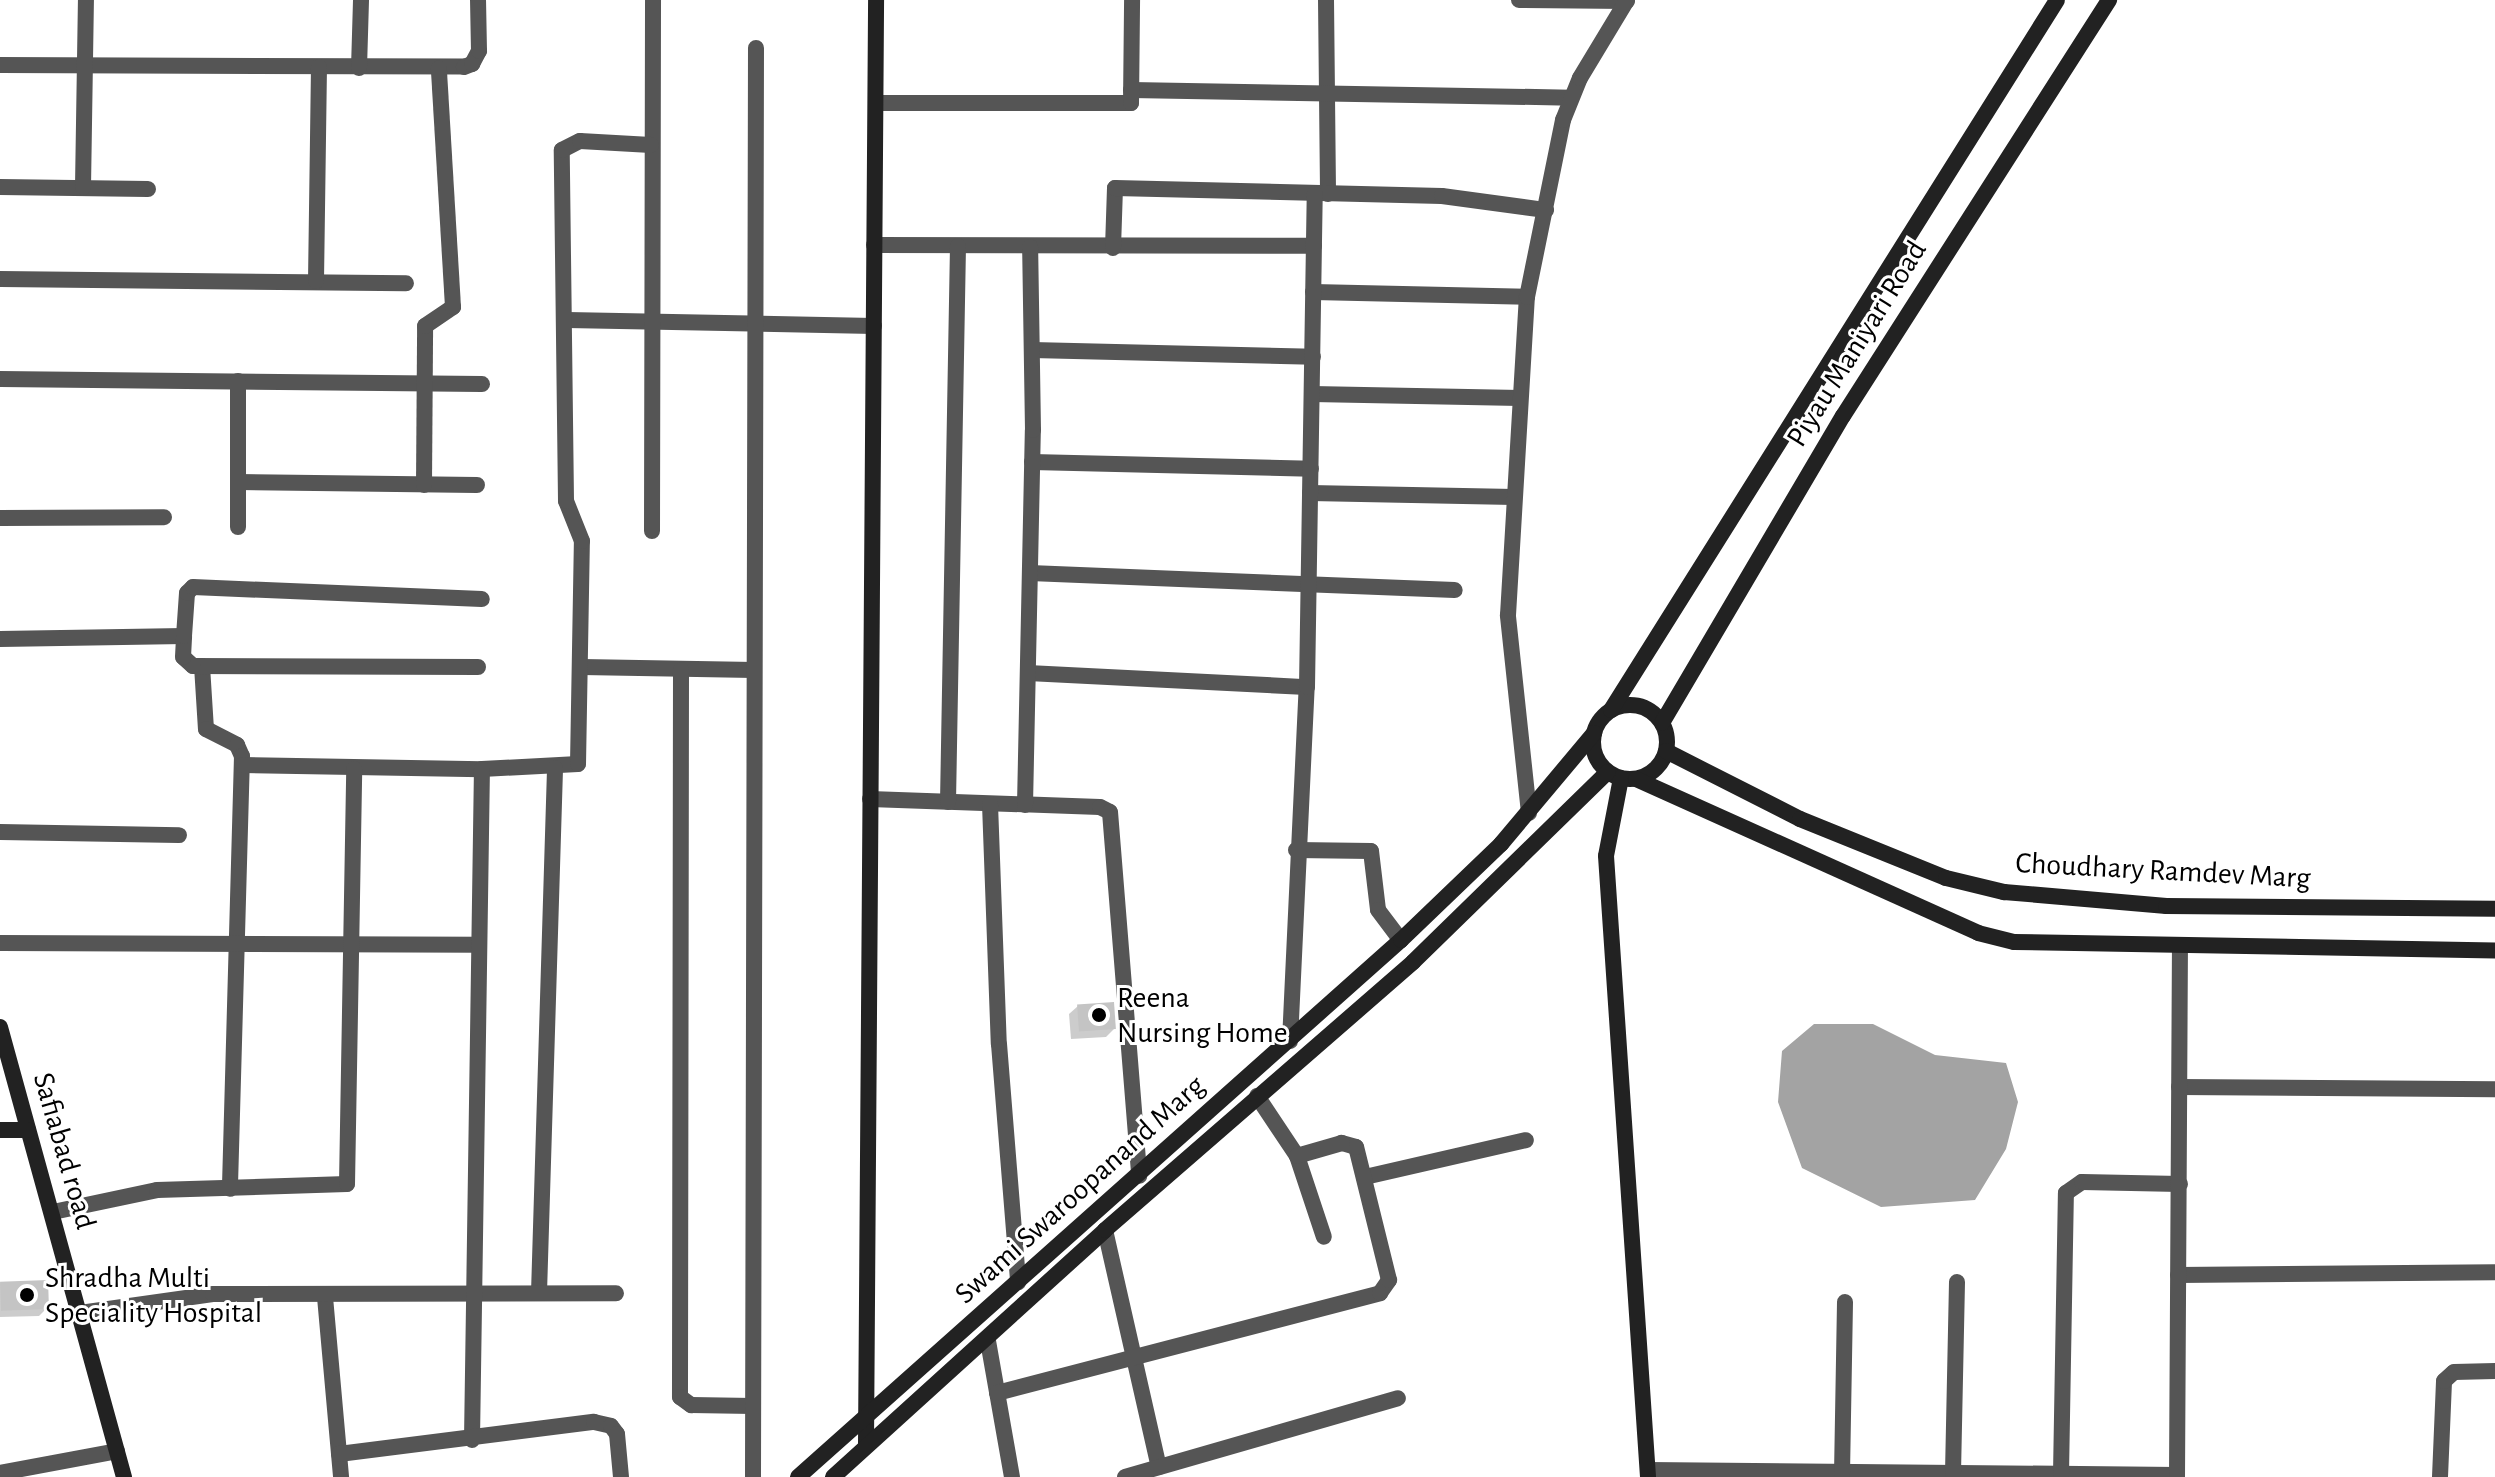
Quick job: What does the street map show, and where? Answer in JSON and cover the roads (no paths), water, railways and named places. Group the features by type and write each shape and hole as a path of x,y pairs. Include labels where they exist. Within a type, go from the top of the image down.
{"street":[{"path":"83,187 86,0"},
{"path":"359,68 361,0"},
{"path":"0,65 464,67 477,58 478,0"},
{"path":"652,531 653,0"},
{"path":"866,1444 876,0"},
{"path":"876,103 1131,103 1132,0"},
{"path":"1290,1041 1296,850 1307,687 1314,246 1322,194 1328,95 1326,0"},
{"path":"1519,0 1627,0 1571,98 1527,297 1508,636 1529,813"},
{"name":"Piyau Maniyari Road","path":"1611,710 2057,0"},
{"name":"Piyau Maniyari Road","path":"1662,723 1843,416 2109,0"},
{"path":"753,1477 756,48"},
{"path":"316,281 319,67"},
{"path":"424,485 422,383 425,326 453,307 439,68"},
{"path":"1131,90 1571,98"},
{"path":"243,765 482,769 555,768 578,764 582,541 566,501 567,320 562,150 580,141 651,145"},
{"path":"0,187 148,189"},
{"path":"1113,248 1115,188 1442,196 1546,210"},
{"path":"874,245 1113,248 1314,246"},
{"path":"948,802 958,246"},
{"path":"1025,805 1032,462 1030,247"},
{"path":"0,279 406,283"},
{"path":"1313,292 1527,297"},
{"path":"567,320 874,326"},
{"path":"1032,350 1313,357"},
{"path":"0,379 482,384"},
{"path":"238,381 238,527"},
{"path":"1312,394 1520,398"},
{"path":"1032,462 1311,469"},
{"path":"238,482 477,485"},
{"path":"1310,493 1514,497"},
{"path":"0,518 164,517"},
{"path":"1030,573 1455,590"},
{"path":"478,667 202,666 187,663 184,636 187,593 193,587 482,599"},
{"path":"0,639 184,636"},
{"path":"202,666 206,729 237,745 243,765 230,1189"},
{"path":"582,667 754,670"},
{"path":"681,670 680,1397 691,1405 753,1406"},
{"path":"1028,673 1307,687"},
{"path":"1622,777 1660,764 1666,751 1662,723 1639,706 1611,710 1594,733 1593,748 1622,777 1978,933 2014,942 2495,950"},
{"name":"Swami Swaroopanand Marg","path":"798,1477 1401,940 1529,813 1594,733"},
{"name":"Choudhary Ramdev Marg","path":"1666,751 1800,819 1946,878 2004,892 2166,906 2495,909"},
{"path":"539,1293 555,768"},
{"path":"53,1212 125,1193 347,1184 354,769"},
{"path":"472,1440 470,1294 482,769"},
{"path":"1622,777 1606,856 1648,1474 2177,1476 2180,947"},
{"name":"Swami Swaroopanand Marg","path":"833,1477 866,1444 988,1341 1105,1230 1622,777"},
{"path":"870,799 1100,807 1114,820 1139,1176"},
{"path":"990,804 999,1044 1018,1282"},
{"path":"0,832 179,835"},
{"path":"1296,850 1371,851 1378,910 1401,940"},
{"path":"0,943 479,945"},
{"name":"Safiabad road","path":"1,1037 53,1212 124,1477"},
{"path":"2179,1087 2495,1089"},
{"path":"1257,1096 1297,1156 1324,1237"},
{"path":"0,1130 28,1130"},
{"path":"1365,1177 1526,1140"},
{"path":"997,1393 1380,1293 1389,1280 1356,1147 1350,1143 1297,1156"},
{"path":"2061,1474 2066,1193 2082,1182 2180,1184"},
{"path":"1105,1230 1159,1467"},
{"path":"2178,1275 2495,1272"},
{"path":"1953,1473 1957,1282"},
{"path":"80,1313 185,1295 325,1297 616,1293"},
{"path":"325,1297 341,1477"},
{"path":"1842,1474 1845,1302"},
{"path":"988,1341 1012,1477"},
{"path":"2440,1477 2444,1381 2454,1372 2495,1371"},
{"path":"1125,1477 1398,1398"},
{"path":"339,1454 604,1423 617,1434 621,1477"},
{"path":"0,1473 117,1451"}],"place":[{"name":"Reena Nursing Home","path":"1099,1015"},
{"name":"Shradha Multi Speciality Hospital","path":"27,1295"}]}
